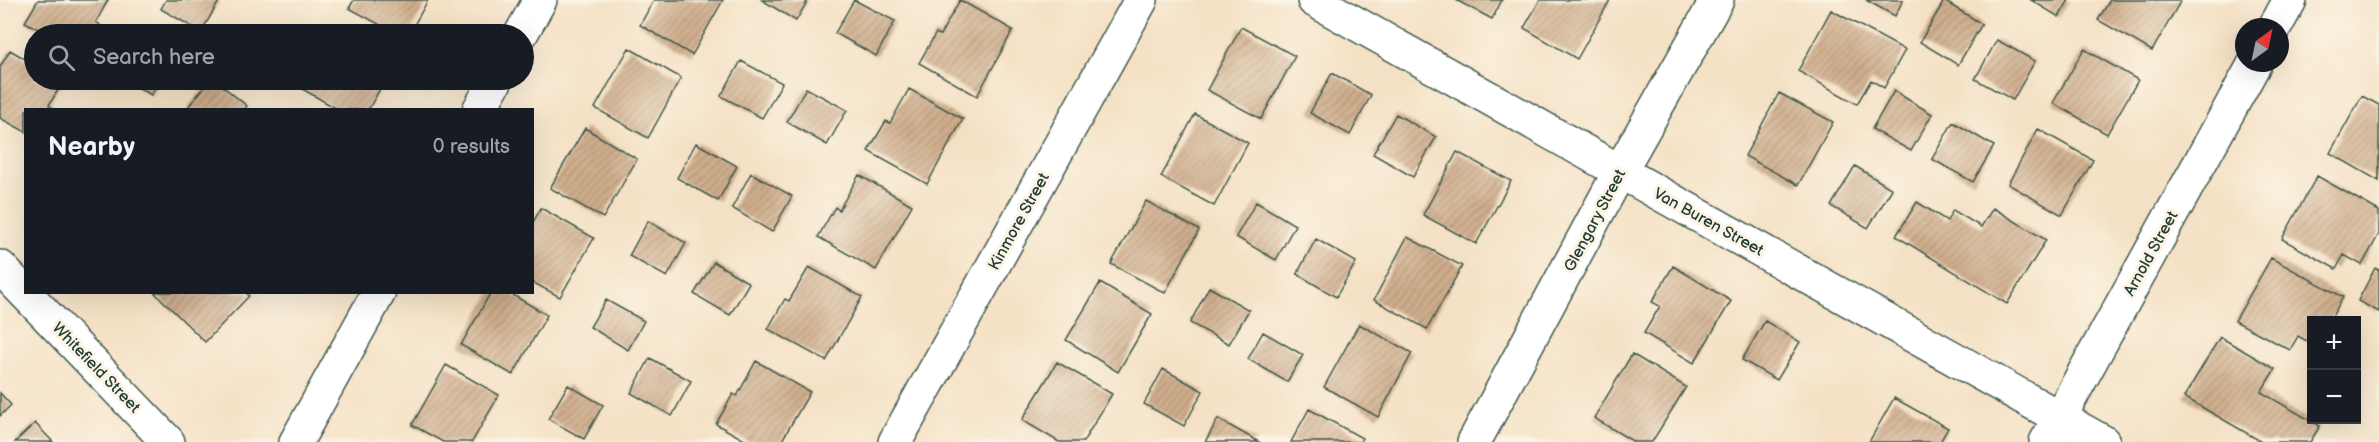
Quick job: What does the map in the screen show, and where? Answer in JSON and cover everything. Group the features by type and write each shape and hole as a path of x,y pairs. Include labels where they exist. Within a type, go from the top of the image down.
{"street":[{"path":"527,24 540,0"},
{"name":"Kinmore Street","path":"895,442 1141,0"},
{"name":"Van Buren Street","path":"1314,0 1620,171 2053,430 2103,442"},
{"name":"Glengary Street","path":"1474,442 1620,171 1717,0"},
{"path":"2280,18 2290,0"},
{"name":"Arnold Street","path":"2053,430 2250,72"},
{"path":"480,108 490,90"},
{"name":"Whitefield Street","path":"0,267 24,292"},
{"name":"Whitefield Street","path":"26,294 168,442"},
{"path":"296,442 378,294"}],"building":[{"path":"38,0 108,0 96,22 99,24 29,24 25,22"},
{"path":"166,0 220,0 206,24 187,24 161,9"},
{"path":"354,0 428,0 415,24 379,24 349,8"},
{"path":"654,0 723,0 692,55 640,25"},
{"path":"762,0 808,0 796,21"},
{"path":"854,0 895,21 876,56 835,33"},
{"path":"960,0 1013,30 977,96 919,63 936,33 940,35"},
{"path":"1456,0 1502,0 1492,19"},
{"path":"1540,0 1610,0 1577,59 1524,28"},
{"path":"1866,0 1903,0 1895,16"},
{"path":"2031,0 2069,0 2059,17"},
{"path":"2110,0 2181,0 2152,51 2098,20"},
{"path":"1944,1 1982,24 1958,65 1920,42"},
{"path":"1831,10 1905,50 1884,88 1871,80 1857,104 1798,71"},
{"path":"1241,27 1295,56 1261,119 1207,90"},
{"path":"1997,40 2035,61 2013,100 1975,79"},
{"path":"629,48 681,78 648,138 595,108"},
{"path":"2084,49 2138,80 2107,134 2053,103"},
{"path":"10,50 24,58 24,90 58,90 49,105 53,108 24,108 24,131 0,118 0,67"},
{"path":"741,61 782,83 762,118 721,96"},
{"path":"1332,73 1371,95 1350,135 1310,113"},
{"path":"806,88 847,110 827,145 787,122"},
{"path":"909,89 963,119 927,184 868,151 886,121 890,123"},
{"path":"143,90 154,90 151,95"},
{"path":"202,90 227,90 247,106 246,108 188,107"},
{"path":"304,90 379,90 369,108 336,108"},
{"path":"1894,91 1932,114 1911,151 1872,129"},
{"path":"1779,93 1833,122 1798,185 1745,156"},
{"path":"2362,96 2379,105 2379,181 2330,153"},
{"path":"1195,114 1248,143 1214,206 1161,177"},
{"path":"1396,114 1436,137 1413,177 1373,154"},
{"path":"1953,122 1994,146 1973,182 1932,159"},
{"path":"585,128 637,159 603,218 550,188"},
{"path":"2038,129 2093,160 2062,215 2008,184"},
{"path":"696,143 737,166 718,201 677,178"},
{"path":"1457,152 1511,181 1476,244 1423,215"},
{"path":"1855,166 1892,189 1868,228 1831,206"},
{"path":"751,173 792,196 772,232 732,208"},
{"path":"859,175 912,205 876,270 818,237 835,207 839,210"},
{"path":"2317,176 2379,211 2379,234 2362,265 2344,255 2336,269 2282,239"},
{"path":"1146,201 1199,230 1165,293 1111,264"},
{"path":"1256,202 1295,225 1276,260 1236,237"},
{"path":"1917,202 1947,221 1953,210 1981,227 1993,208 2046,240 2007,304 1896,236"},
{"path":"541,208 594,238 560,297 534,283 534,220"},
{"path":"648,221 686,243 667,277 629,256"},
{"path":"1407,237 1462,266 1427,329 1374,300"},
{"path":"1316,239 1356,262 1336,297 1297,274"},
{"path":"2271,258 2343,297 2332,316 2307,316 2307,341 2298,336 2290,350 2235,321"},
{"path":"714,262 749,283 730,315 694,294"},
{"path":"1673,266 1731,301 1694,363 1644,333 1660,306 1652,302"},
{"path":"809,267 862,297 826,361 768,329 785,299 789,301"},
{"path":"2375,268 2379,270 2379,312 2358,301"},
{"path":"1100,283 1152,314 1118,372 1066,340"},
{"path":"1209,287 1249,310 1229,344 1190,323"},
{"path":"156,294 248,294 249,296 205,342"},
{"path":"490,294 511,294 547,315 513,375 461,345"},
{"path":"606,300 644,321 628,350 590,327"},
{"path":"1765,321 1800,342 1777,380 1742,360"},
{"path":"1359,324 1412,353 1378,417 1324,387"},
{"path":"1263,332 1303,355 1287,382 1248,359"},
{"path":"2220,337 2275,369 2261,392 2307,419 2307,424 2320,426 2310,442 2262,442 2184,397"},
{"path":"1632,354 1686,387 1652,442 1634,442 1594,418"},
{"path":"650,358 691,381 672,416 631,393"},
{"path":"756,361 810,392 781,442 748,442 716,424 733,394 737,396"},
{"path":"1057,362 1112,394 1083,442 1059,442 1022,420"},
{"path":"446,365 499,395 472,442 443,442 412,425"},
{"path":"1163,369 1203,391 1184,426 1144,404"},
{"path":"568,385 603,405 584,439 548,419"},
{"path":"0,393 11,405 0,416"},
{"path":"1894,398 1948,428 1940,442 1869,442"},
{"path":"1309,409 1362,438 1360,442 1291,442"},
{"path":"1218,419 1259,442 1205,442"},
{"path":"35,423 53,442 15,442"}]}
